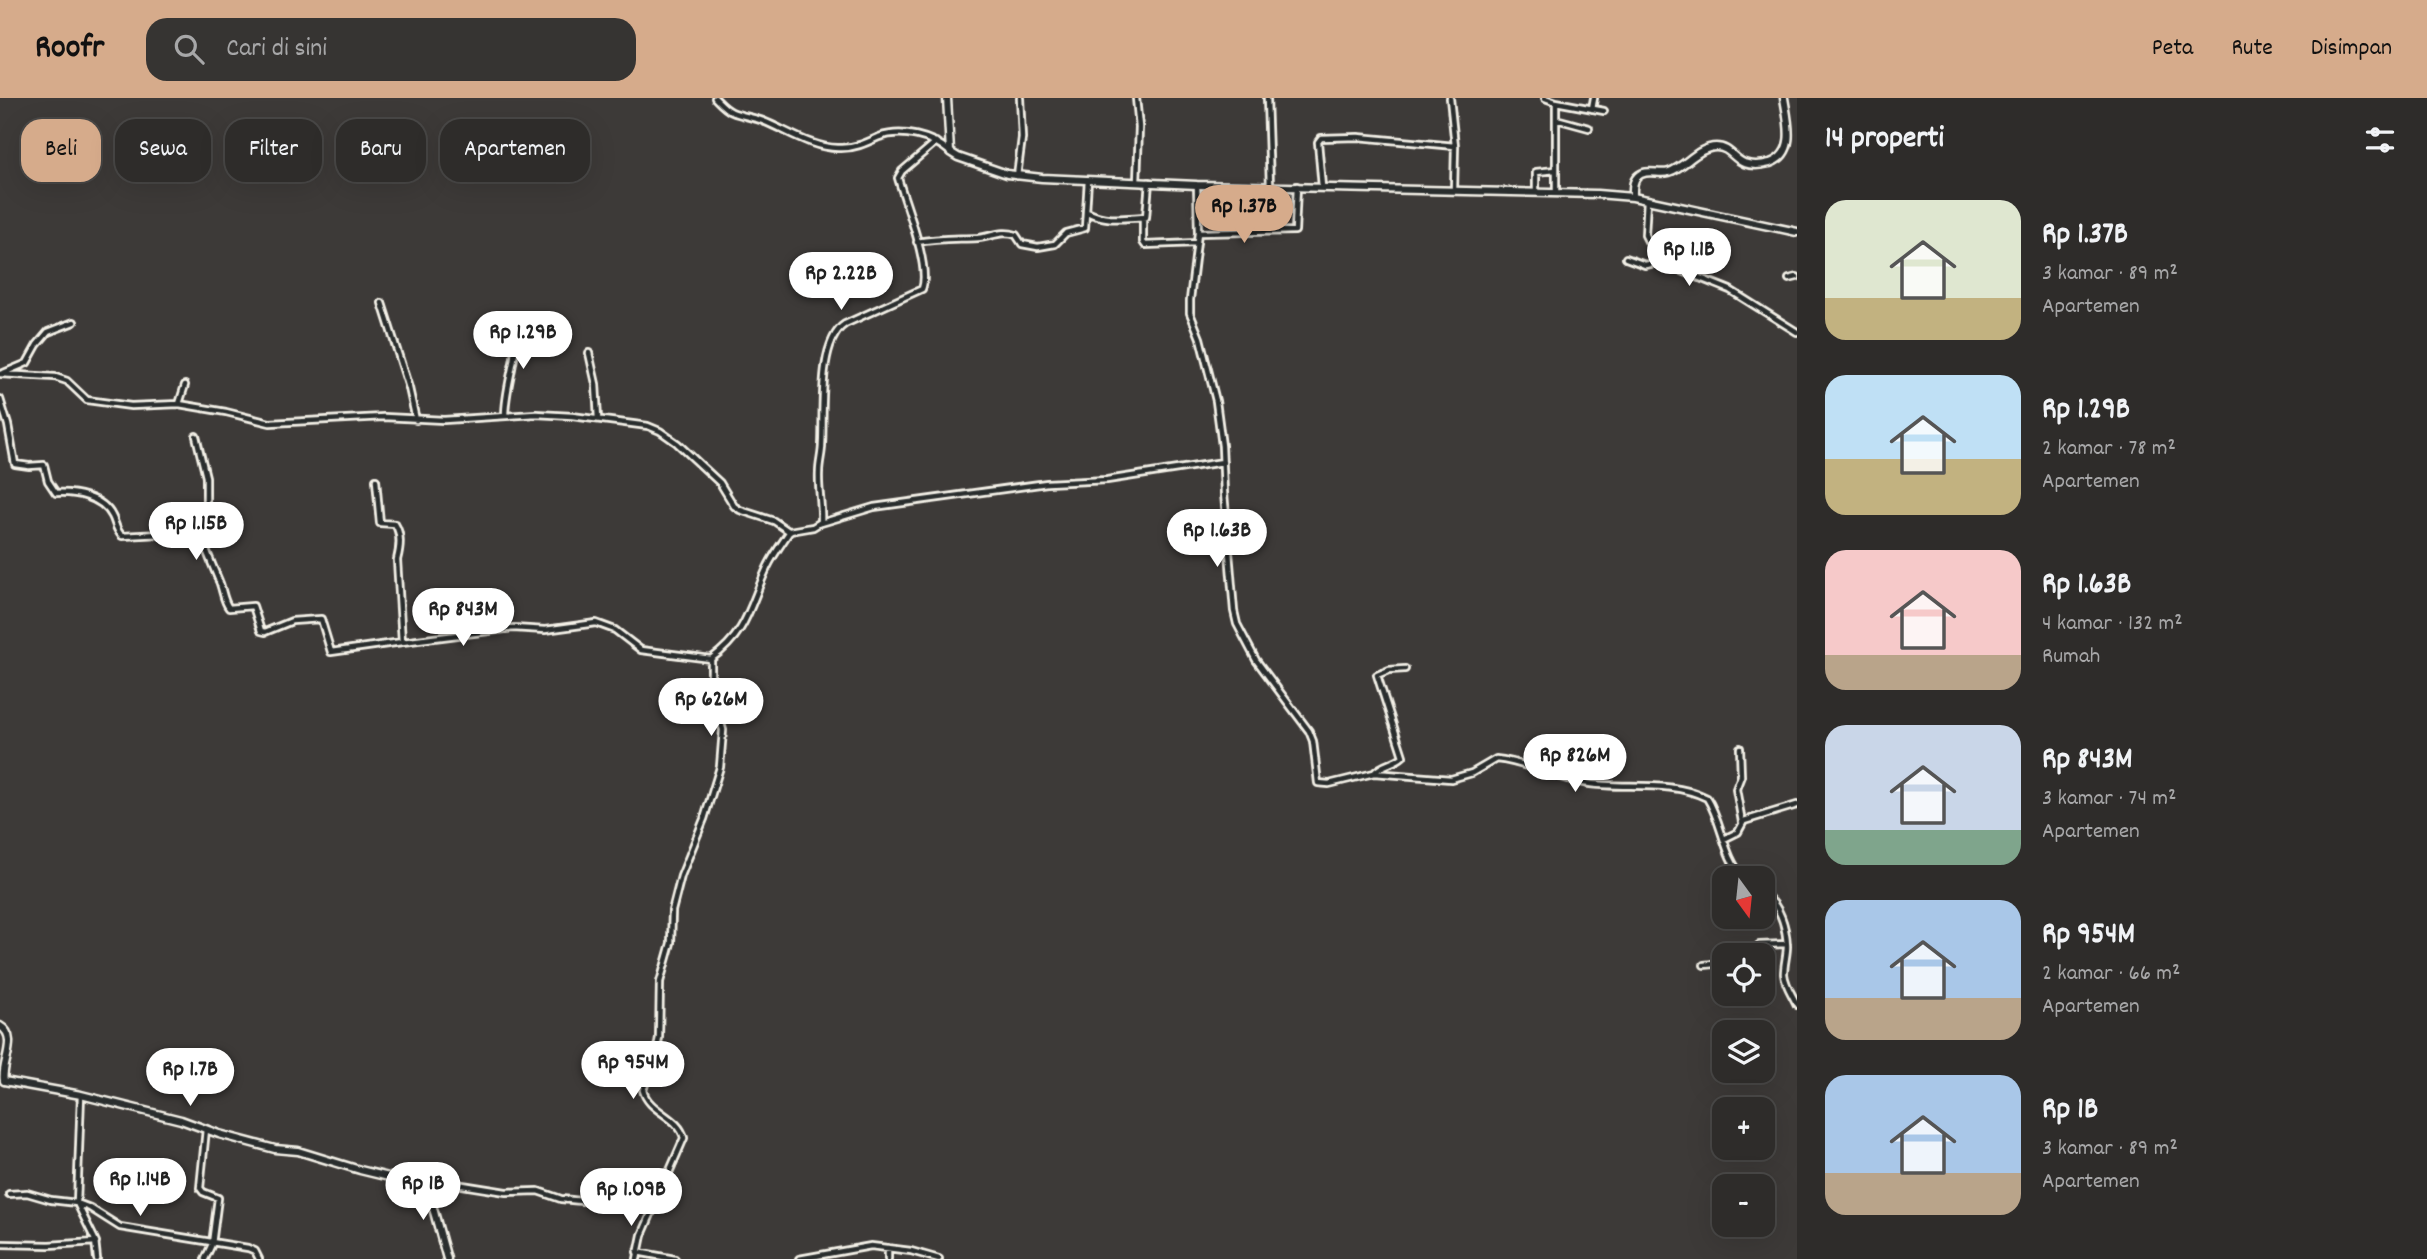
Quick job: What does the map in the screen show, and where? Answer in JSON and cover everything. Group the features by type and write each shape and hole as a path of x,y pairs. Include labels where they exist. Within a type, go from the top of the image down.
{"street":[{"path":"715,98 733,112 761,120 823,146 838,148 865,145 882,136 909,133 936,142 958,157 1017,176 1197,185 1556,192 1633,198 1797,232"},
{"path":"947,98 950,152"},
{"path":"1017,176 1022,138 1020,98"},
{"path":"1136,98 1139,127 1137,182"},
{"path":"1267,98 1270,186"},
{"path":"1450,98 1455,146 1454,190"},
{"path":"1548,98 1604,111"},
{"path":"1592,109 1594,98"},
{"path":"1633,198 1633,185 1638,175 1668,172 1710,148 1729,150 1741,162 1749,164 1763,164 1784,157 1791,146 1784,98"},
{"path":"1556,102 1556,192"},
{"path":"1556,120 1589,128"},
{"path":"1322,187 1318,142 1321,138 1358,137 1455,146"},
{"path":"820,524 819,472 824,381 832,341 845,324 922,289 925,266 899,174 936,142"},
{"path":"1536,192 1536,172 1556,170"},
{"path":"917,242 939,237 979,238 1009,233 1016,235 1022,244 1028,247 1050,245 1069,232 1084,230 1088,180"},
{"path":"1087,212 1098,218 1114,220 1148,215 1149,182"},
{"path":"1197,185 1198,233 1190,313 1200,338 1216,401 1233,607 1237,624 1256,660 1309,731 1313,741 1318,783 1329,784 1374,774 1451,779 1472,773 1496,759 1546,770 1581,783 1663,787 1707,798 1716,814 1735,866"},
{"path":"1198,233 1293,231 1297,186"},
{"path":"1647,201 1646,235 1649,243 1675,268 1730,290 1797,332"},
{"path":"1143,217 1145,245 1197,243"},
{"path":"1626,258 1645,265 1667,260"},
{"path":"1789,279 1797,277"},
{"path":"382,303 409,388 416,420"},
{"path":"0,374 27,363 48,332 74,322"},
{"path":"506,416 505,398 516,351 516,328"},
{"path":"589,353 596,384 598,419"},
{"path":"0,374 55,377 67,381 87,400 131,406 179,404 270,423 384,417 416,420 536,414 648,426 677,443 717,480 734,506 774,521 790,532"},
{"path":"179,404 185,385"},
{"path":"0,399 8,425 13,461 18,465 44,465 48,481 56,493 77,493 97,502 112,515 117,531 122,536 200,531"},
{"path":"196,436 206,477 206,506 200,531 226,605 229,608 253,606 261,631 265,632 292,621 321,619 331,652 513,628 545,630 596,623 615,630 641,650 711,659 734,639 747,621 768,566 790,532 874,507 1047,483 1107,480 1223,462"},
{"path":"376,480 380,523 395,524 398,530 401,549 397,560 402,642"},
{"path":"637,1259 637,1252 684,1138 679,1126 650,1103 644,1094 644,1086 659,1038 660,982 671,943 672,911 676,894 720,767 723,730 711,688 711,659"},
{"path":"1374,774 1382,765 1400,760 1403,756 1377,675 1389,670 1405,669"},
{"path":"1724,839 1738,832 1742,822 1736,789 1741,776 1740,748"},
{"path":"1742,822 1797,805"},
{"path":"1775,903 1787,944 1784,975 1787,987 1797,1004"},
{"path":"1775,944 1787,944"},
{"path":"1704,965 1712,964"},
{"path":"0,1026 8,1035 2,1081 81,1095 181,1120 247,1142 298,1151 394,1178 425,1179 506,1192 538,1191 561,1199 582,1201 629,1189 656,1205"},
{"path":"81,1095 77,1203 96,1242 97,1259"},
{"path":"205,1259 212,1244 218,1198 200,1188 206,1129"},
{"path":"425,1179 447,1259"},
{"path":"9,1194 27,1192 51,1200 77,1203 120,1227 248,1248 255,1251 259,1259"},
{"path":"0,1244 96,1242"},
{"path":"799,1259 866,1246 911,1251 939,1259"},
{"path":"888,1248 888,1259"},
{"path":"637,1252 675,1259"}]}
